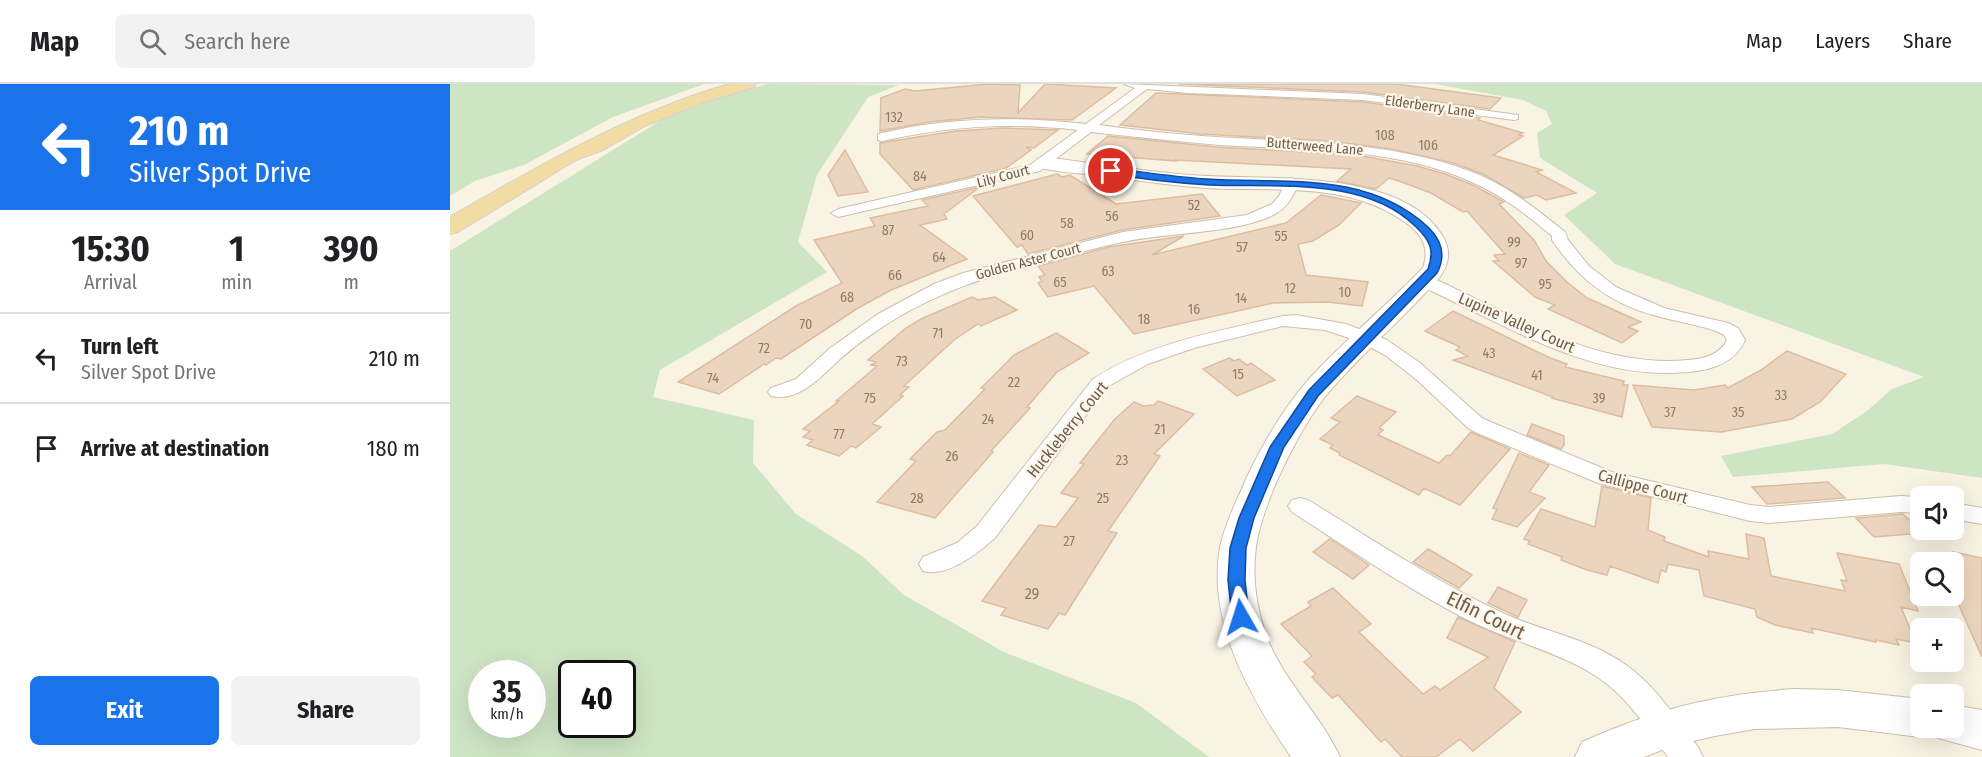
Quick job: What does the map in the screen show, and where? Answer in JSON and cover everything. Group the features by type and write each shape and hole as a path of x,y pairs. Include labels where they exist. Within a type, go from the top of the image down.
{"main road":[{"path":"569,156 569,150 628,118 669,101 724,84"},
{"path":"450,227 569,156 588,151 662,112 748,84"}],"street":[{"name":"Elderberry Lane","path":"1129,84 1195,90 1363,97 1514,117"},
{"name":"Lily Court","path":"838,213 1028,170 1044,163 1144,86"},
{"name":"Butterweed Lane","path":"882,137 917,129 1005,121 1196,140 1304,144 1361,149 1404,157 1461,173 1493,187 1539,215 1560,235 1560,240 1576,264 1601,285 1643,306 1696,320"},
{"path":"1044,163 1208,182 1292,182 1354,192 1392,205 1409,214 1431,236 1437,247 1437,258 1433,270 1313,393 1287,429 1246,518 1238,548 1236,580 1241,617 1253,655 1274,695 1317,757"},
{"name":"Golden Aster Court","path":"778,392 803,382 884,318 940,288 1001,267 1123,237 1249,219 1264,214 1283,202 1288,196 1292,182"},
{"name":"Lupine Valley Court","path":"1422,280 1541,336 1604,358 1643,366 1694,366 1721,357 1733,347 1736,340 1732,332 1696,320"},
{"name":"Huckleberry Court","path":"932,564 966,550 986,532 1100,383 1117,371 1154,354 1282,321 1302,320 1368,339"},
{"name":"Callippe Court","path":"1368,339 1392,352 1476,423 1623,483 1750,513 1769,515 1910,504"},
{"name":"Elfin Court","path":"1300,506 1457,602 1534,638 1596,662 1635,690 1676,743"},
{"path":"1964,513 1982,516"},
{"path":"1598,757 1621,745 1676,743 1710,717 1761,709 1821,707 1910,716"},
{"path":"1964,726 1982,730"}],"green space":[{"path":"450,84 704,84 613,117 524,165 475,181 450,196"},
{"path":"767,84 899,85 868,97 817,175 798,242 827,272 660,370 653,397 754,420 753,463 796,514 862,556 904,595 1004,652 1136,703 1209,757 450,757 450,251 663,119 722,96"},
{"path":"1435,84 1982,84 1982,478 1884,464 1733,477 1721,456 1832,434 1867,411 1892,389 1924,377 1615,264 1564,215 1597,193 1540,158 1537,133 1552,124 1546,111 1523,100"}],"building":[{"path":"989,84 1020,85 1018,113 1045,84 1116,88 1072,120 981,117 929,122 880,131 881,98 905,89 914,91"},
{"path":"1178,84 1396,84 1501,98 1490,109 1363,92"},
{"path":"1156,93 1363,102 1480,118 1478,120 1523,133 1519,135 1523,136 1493,155 1542,170 1536,172 1576,193 1546,200 1537,195 1524,198 1483,174 1453,163 1392,149 1329,141 1201,134 1120,125"},
{"path":"1003,128 1058,130 1034,148 1026,147 1031,150 1006,168 913,190 880,154 880,143 956,131"},
{"path":"1108,136 1217,147 1357,155 1417,166 1445,174 1473,185 1504,202 1499,204 1534,240 1546,261 1567,282 1587,298 1641,322 1628,327 1638,331 1622,343 1548,309 1555,305 1535,297 1493,261 1499,261 1494,255 1505,254 1467,211 1463,212 1431,193 1399,181 1389,178 1376,189 1337,181 1351,169 1176,161 1087,154"},
{"path":"845,150 868,192 838,196 828,175"},
{"path":"1057,174 1062,177 1070,175 1116,204 1202,194 1220,216 1122,230 1028,254 1022,245 1017,247 973,196"},
{"path":"980,187 944,214 947,219 920,225 967,259 891,290 858,308 781,359 776,358 764,364 719,394 678,382 796,306 842,283 814,240 875,226 870,218 928,206 922,200"},
{"path":"1321,195 1361,203 1339,225 1313,241 1298,244 1306,275 1368,282 1362,306 1328,302 1273,303 1134,334 1094,286 1048,297 1038,283 1042,281 1039,277 1045,275 1038,266 1109,247 1184,236 1152,255 1286,223"},
{"path":"972,297 978,300 995,297 1017,310 981,326 978,324 954,340 904,386 909,387 900,395 903,396 872,424 881,427 856,448 851,446 839,456 807,445 813,440 803,437 810,431 803,429 839,401 836,401 877,366 871,365 876,362 868,360 906,328 923,318"},
{"path":"1453,311 1567,364 1565,367 1624,381 1623,385 1628,385 1622,417 1552,398 1453,360 1468,356 1456,350 1460,347 1425,331"},
{"path":"1056,333 1089,353 1057,372 1027,407 1030,408 935,518 877,502 916,461 910,459 937,432 945,430 985,389 981,388 1014,355"},
{"path":"1787,351 1846,374 1820,402 1792,419 1721,432 1652,427 1633,385 1694,390 1725,385 1728,388 1761,370"},
{"path":"1229,358 1234,361 1239,359 1247,365 1251,363 1275,380 1237,396 1203,369"},
{"path":"1357,396 1396,412 1379,428 1383,430 1378,435 1439,463 1447,455 1450,456 1471,432 1510,449 1460,505 1424,488 1419,495 1339,455 1340,453 1330,448 1333,445 1320,439 1340,422 1331,418"},
{"path":"1158,401 1194,414 1154,454 1160,456 1108,531 1117,533 1065,615 1059,613 1048,629 1001,615 1006,608 982,601 1039,525 1056,527 1078,498 1061,493 1084,464 1080,463 1114,420 1134,402 1143,406 1154,405"},
{"path":"1532,424 1564,436 1564,445 1561,449 1527,435"},
{"path":"1519,453 1549,465 1529,492 1545,498 1517,527 1492,519 1497,509 1493,508"},
{"path":"1828,482 1845,498 1767,504 1752,487"},
{"path":"1602,486 1651,498 1648,530 1665,537 1664,541 1709,557 1708,551 1749,559 1746,534 1764,538 1771,576 1845,591 1841,580 1847,581 1837,553 1899,564 1910,591 1910,606 1916,606 1918,611 1901,607 1910,629 1910,642 1896,639 1899,645 1811,628 1813,633 1775,625 1757,617 1755,609 1704,596 1699,570 1668,564 1666,572 1661,570 1658,583 1610,566 1607,575 1561,560 1562,557 1528,544 1530,541 1524,539 1541,509 1595,527"},
{"path":"1903,514 1910,521 1910,534 1874,537 1856,518"},
{"path":"1330,539 1369,565 1353,579 1313,552"},
{"path":"1428,549 1472,575 1459,588 1413,562"},
{"path":"1964,554 1982,558 1982,657 1959,606 1964,606"},
{"path":"1498,587 1527,600 1518,617 1488,603"},
{"path":"1333,588 1371,624 1359,632 1423,694 1435,686 1440,690 1488,657 1447,638 1458,617 1515,642 1494,688 1521,712 1473,751 1460,739 1436,757 1402,757 1385,739 1381,742 1338,695 1332,698 1312,677 1316,674 1304,662 1312,656 1281,624 1311,606 1308,602"}],"route":[{"path":"1111,171 1208,182 1292,182 1334,187 1374,197 1409,214 1421,224 1437,247 1437,258 1433,270 1313,393 1277,447 1246,518 1238,548 1236,580 1241,617"}]}
